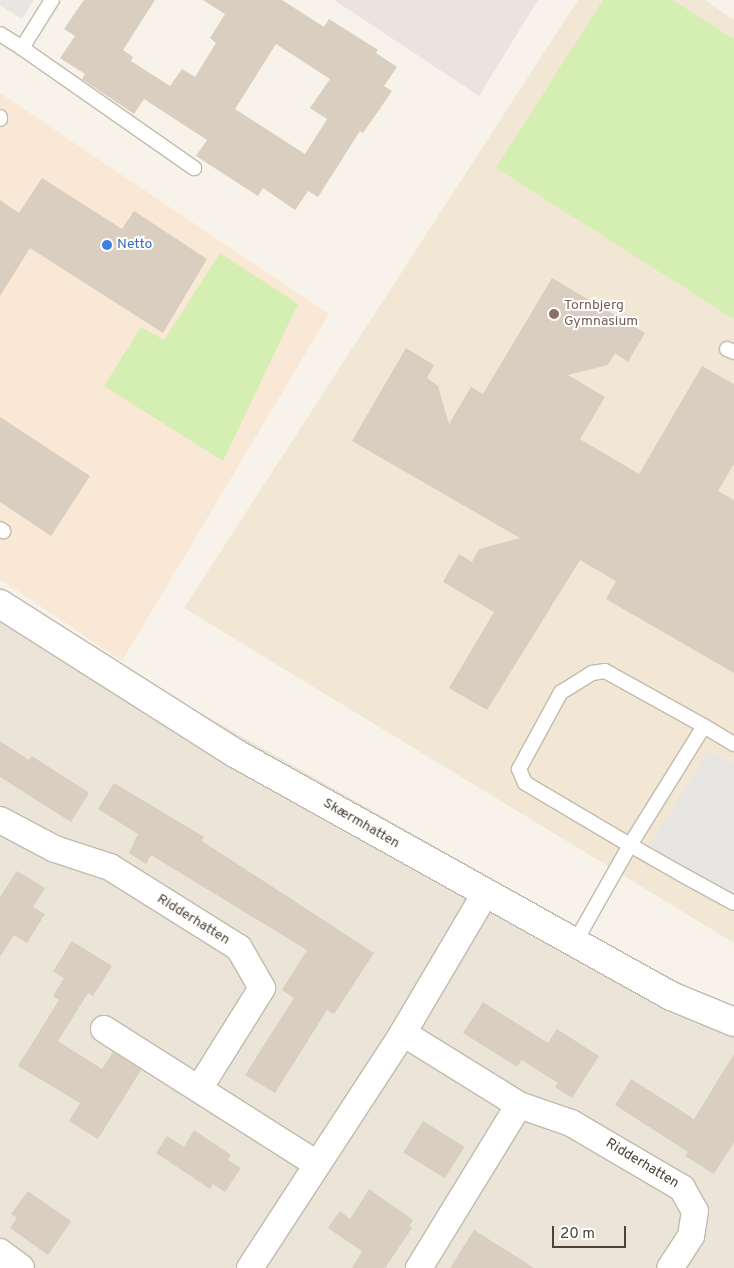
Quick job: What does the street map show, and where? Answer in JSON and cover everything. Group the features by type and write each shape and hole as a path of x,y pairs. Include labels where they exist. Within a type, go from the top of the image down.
{"street":[{"name":"Skærmhatten","path":"0,604 233,752 574,944 671,996 734,1022"},
{"name":"Ridderhatten","path":"0,820 54,849 110,867 239,948 262,988 199,1089"},
{"path":"250,1268 403,1033 485,894"},
{"path":"104,1030 317,1164"},
{"name":"Ridderhatten","path":"403,1033 519,1105 571,1123 682,1188 695,1211 692,1228 670,1268"},
{"path":"420,1268 519,1105"},
{"path":"0,1252 21,1268"}],"lane":[{"path":"22,48 52,0"},
{"path":"0,34 194,168"},
{"path":"734,744 605,671 577,679 561,692 520,769 524,783 734,903"},
{"path":"574,944 630,845 704,726"}],"shaded area":[{"path":"0,0 34,0 22,19 0,5"},
{"path":"334,0 538,0 479,96"},
{"name":"Tornbjerg Gymnasium","path":"578,0 705,0 734,20 734,943 184,608"},
{"path":"0,93 329,314 122,661 0,579"},
{"path":"0,587 144,681 611,946 734,1011 734,1268 0,1268"},
{"path":"709,751 734,765 734,899 648,848"}],"green space":[{"path":"603,0 672,0 734,39 734,319 496,168"},
{"path":"220,253 298,304 223,461 104,386 141,327 164,340"}],"building":[{"path":"84,0 155,0 123,50 133,57 131,61 170,86 182,69 195,77 216,43 210,38 225,14 203,0 282,0 324,27 329,19 378,50 376,53 397,67 384,86 392,91 363,133 360,131 318,197 308,191 295,210 263,188 258,196 196,156 207,140 144,99 134,114 82,79 85,74 60,58 75,36 64,29","holes":["276,44 330,79 310,108 327,119 305,154 235,109"]},
{"name":"Netto","path":"42,178 122,229 134,211 207,259 163,333 30,248 0,296 0,200 19,213"},
{"path":"552,278 645,333 628,362 615,353 608,365 568,375 605,397 580,439 639,474 702,366 734,384 734,464 718,491 734,500 734,673 606,599 616,581 580,560 487,710 449,688 494,612 443,582 459,554 472,562 479,549 520,538 352,441 406,348 434,365 427,378 438,386 449,424 471,387 483,394"},
{"path":"0,417 90,476 51,536 0,502"},
{"path":"0,741 29,760 32,756 89,793 71,822 0,777"},
{"path":"114,783 204,837 202,841 374,953 334,1014 327,1010 275,1093 245,1075 294,998 282,990 307,950 151,855 146,864 129,853 138,834 98,809"},
{"path":"17,871 45,888 33,907 45,914 27,943 14,935 0,957 0,897"},
{"path":"72,941 112,966 93,996 88,993 58,1041 102,1069 113,1052 141,1070 98,1139 69,1121 80,1103 18,1066 59,1000 53,996 64,978 53,971"},
{"path":"483,1002 548,1043 557,1029 599,1056 572,1098 555,1087 558,1083 522,1060 517,1067 463,1033"},
{"path":"734,1054 734,1142 714,1174 685,1156 688,1152 615,1105 631,1079 694,1119"},
{"path":"423,1121 465,1147 445,1178 403,1152"},
{"path":"194,1130 231,1155 228,1160 241,1168 225,1192 213,1184 210,1189 156,1153 167,1136 184,1147"},
{"path":"369,1189 413,1220 409,1226 412,1228 385,1268 352,1268 362,1251 328,1228 340,1211 350,1219"},
{"path":"28,1191 71,1221 48,1255 10,1228 17,1218 11,1214"},
{"path":"474,1230 534,1268 450,1268"}],"place":[{"name":"Netto","path":"107,245"},
{"name":"Tornbjerg Gymnasium","path":"554,314"}]}
